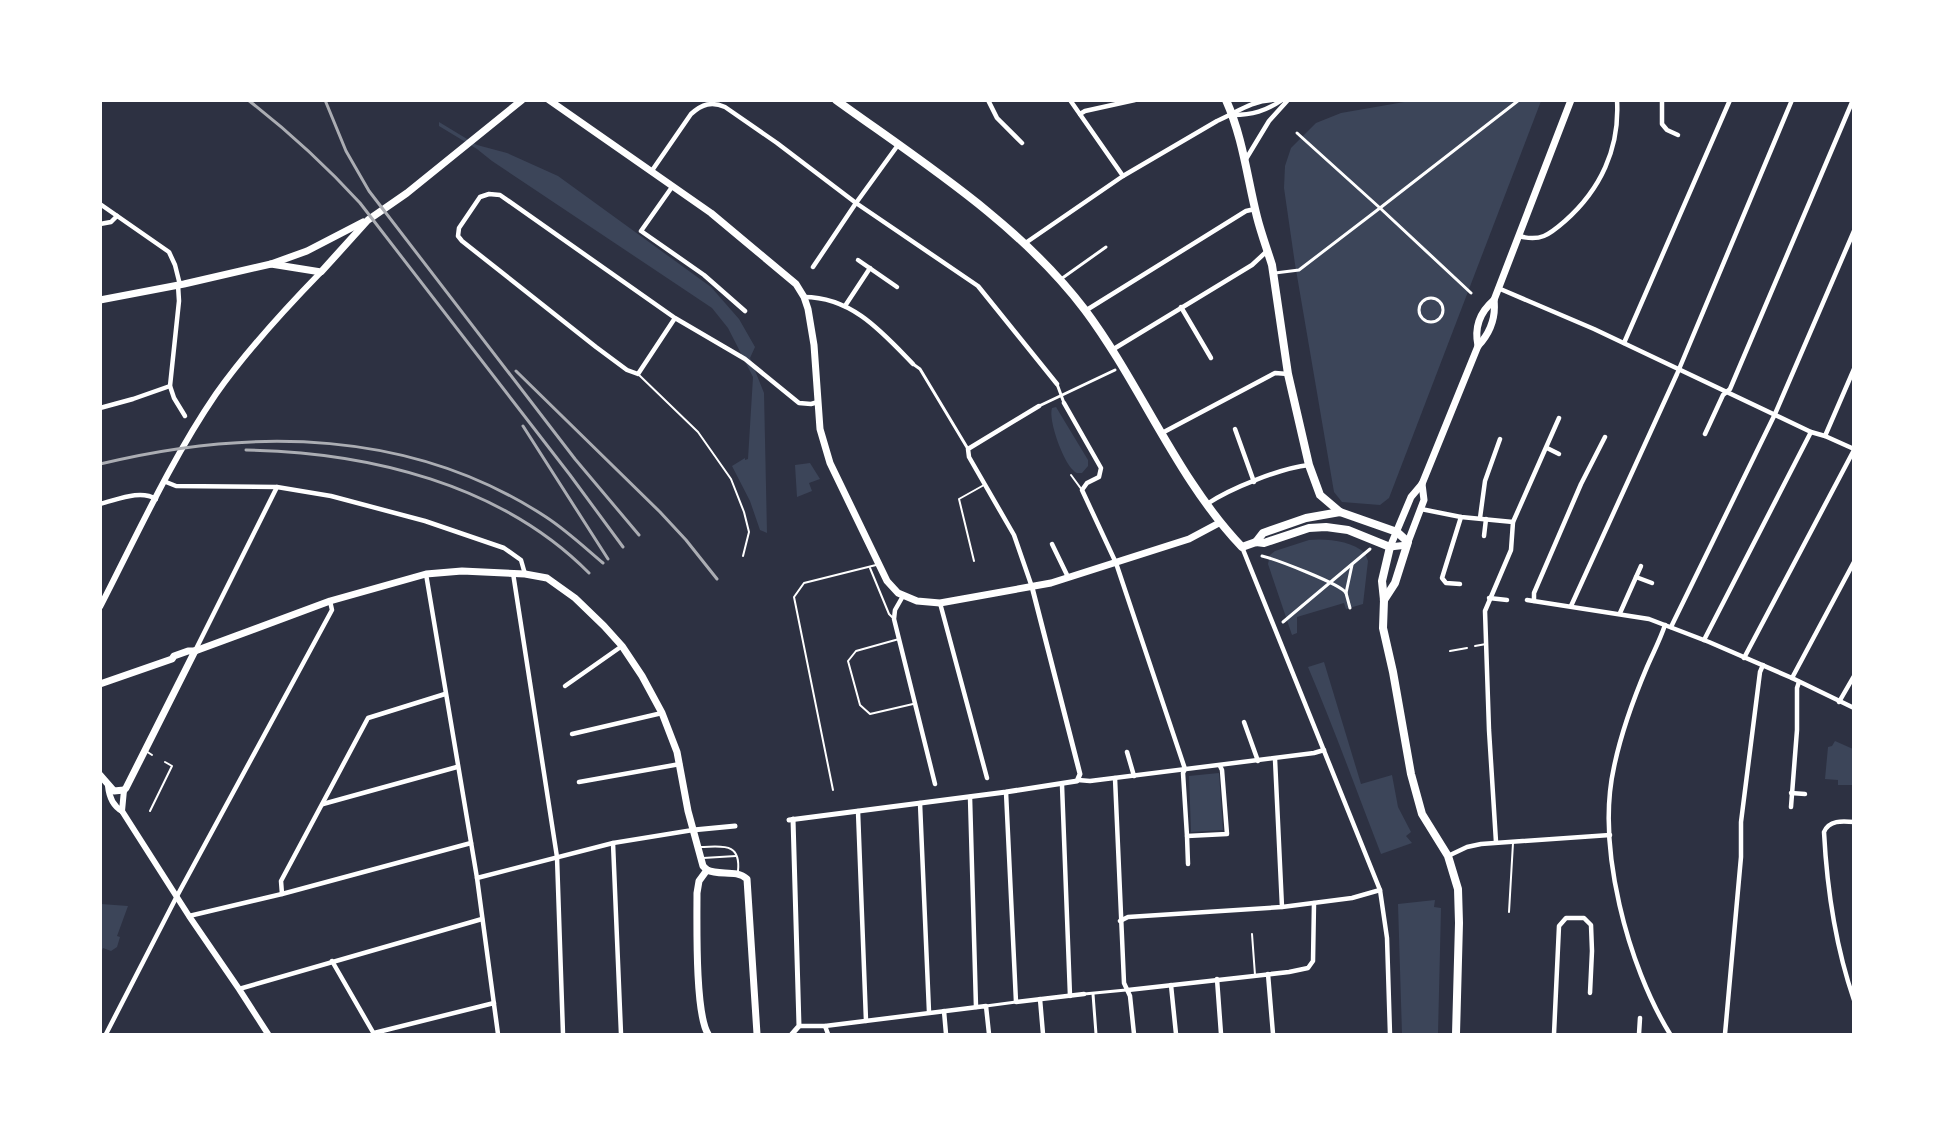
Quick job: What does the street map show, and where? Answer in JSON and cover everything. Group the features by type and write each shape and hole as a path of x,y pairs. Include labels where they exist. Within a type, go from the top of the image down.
{"highway":[{"path":"836,100 963,192 1024,244 1060,279 1112,350 1207,504 1220,523 1242,547 1256,542 1264,543 1304,530 1326,527 1348,530 1390,547 1382,581 1383,628 1411,774 1418,804 1428,826 1448,856 1456,881 1459,906 1456,1035"},
{"path":"1226,100 1233,115 1246,159 1255,209 1273,274 1288,374 1309,465 1320,495 1340,512 1397,532 1407,544 1395,583 1384,600"},
{"path":"1256,542 1263,533 1306,518 1340,512"}],"main road":[{"path":"100,300 272,264 307,251 368,220 416,186 522,100"},
{"path":"549,100 711,213 796,284 808,309 814,345 820,429 830,464 890,585 903,596 917,601 940,603 1032,587 1068,578 1189,539 1220,523"},
{"path":"1390,547 1411,497 1422,484 1478,346 1487,336 1496,312 1494,300 1498,288 1571,100"},
{"path":"100,607 171,471 215,395 274,321 368,220"},
{"path":"272,264 321,272"},
{"path":"1478,346 1475,332 1484,308 1494,300"},
{"path":"1390,547 1407,544 1424,500 1422,484"},
{"path":"100,684 172,660 174,656 195,651 330,601 426,574 462,571 513,573 547,578 555,582 587,608 622,646 662,713 681,764 693,830 700,858 706,870 718,874 741,875 747,879 756,1035"},
{"path":"122,811 124,790 149,753 183,673 195,651"},
{"path":"172,660 180,664 183,673"},
{"path":"100,775 114,791 124,790"},
{"path":"108,786 109,795 116,808 122,811 268,1035"},
{"path":"706,870 699,881 697,893 700,1005 708,1035"}],"street":[{"path":"988,100 997,118 1022,143"},
{"path":"1070,100 1123,176"},
{"path":"1080,114 1135,100"},
{"path":"1024,244 1123,176 1217,121 1233,115 1245,106 1272,100"},
{"path":"1233,115 1247,115 1268,110 1282,100"},
{"path":"1246,159 1269,121 1288,100"},
{"path":"1273,274 1299,270 1519,100"},
{"path":"1519,236 1532,240 1551,232 1581,206 1591,194 1608,164 1613,147 1617,100"},
{"path":"1662,100 1662,124 1667,130 1678,135"},
{"path":"1624,343 1730,100"},
{"path":"1571,606 1678,368 1792,100"},
{"path":"1705,434 1727,391 1853,100"},
{"path":"651,172 691,114 699,108 716,103 725,107 856,203 978,286 1057,384 1064,403 1101,468 1099,477 1087,483 1082,490 1116,562 1185,769 1183,773 1188,864"},
{"path":"1297,133 1471,293"},
{"path":"813,267 898,145"},
{"path":"672,187 641,231 704,275 745,311"},
{"path":"675,318 638,374 627,370 462,241 458,234 459,228 480,197 489,194 500,195 675,318 745,359 800,403 818,402"},
{"path":"100,204 169,252 175,265 179,301 170,386 185,416"},
{"path":"1085,311 1246,211 1255,209"},
{"path":"100,224 111,222 117,216"},
{"path":"1671,627 1775,414 1854,231"},
{"path":"1060,279 1106,247"},
{"path":"1112,350 1252,265 1266,252"},
{"path":"858,260 897,286"},
{"path":"845,306 870,268"},
{"path":"1498,288 1624,343 1811,432 1854,450 1744,658"},
{"path":"804,297 820,297 845,306 886,335 920,369 968,449 969,457 1014,535 1032,587 1080,774 1078,780"},
{"path":"1427,299 1435,299 1442,304 1443,312 1435,321 1427,321 1421,316 1419,308 1427,299"},
{"path":"1181,307 1211,358"},
{"path":"1825,436 1854,369"},
{"path":"968,449 1061,394 1114,370"},
{"path":"1162,433 1275,373 1288,374"},
{"path":"100,408 170,386"},
{"path":"1496,842 1485,611 1511,550 1513,522 1559,418"},
{"path":"1235,429 1254,482"},
{"path":"1704,640 1811,432"},
{"path":"1605,436 1581,484 1530,601 1641,617 1763,665 1854,708"},
{"path":"1484,536 1485,481 1500,439"},
{"path":"1547,448 1560,454"},
{"path":"1207,504 1229,491 1297,467 1309,465"},
{"path":"166,482 176,486 277,487 331,496 482,539 518,557 523,564 525,574"},
{"path":"195,651 277,487"},
{"path":"100,504 135,495 152,496 156,499"},
{"path":"1421,509 1461,517 1513,522"},
{"path":"1460,584 1446,583 1442,578 1461,517"},
{"path":"1052,544 1068,578"},
{"path":"1242,547 1380,890 1388,938 1390,1035"},
{"path":"1283,622 1370,549"},
{"path":"1262,556 1342,588 1346,593 1350,608"},
{"path":"1792,678 1854,562"},
{"path":"1346,593 1352,563"},
{"path":"1620,613 1641,566"},
{"path":"513,573 557,857 563,1035"},
{"path":"426,574 477,879 498,1035"},
{"path":"1636,577 1652,583"},
{"path":"903,596 895,610 894,619 935,784"},
{"path":"1489,598 1507,600"},
{"path":"106,1035 177,896 332,610 330,601"},
{"path":"940,603 987,778"},
{"path":"1665,626 1628,713 1617,752 1611,791 1610,835 1615,879 1631,948 1648,994 1670,1035"},
{"path":"565,686 622,646"},
{"path":"1725,1035 1740,869 1741,822 1760,672 1763,665"},
{"path":"1839,702 1854,675"},
{"path":"1791,807 1799,682"},
{"path":"282,894 281,882 368,718 445,694"},
{"path":"572,734 662,713"},
{"path":"1244,722 1258,761"},
{"path":"792,1035 799,1026 791,819 1062,785 1078,780 1090,781 1275,759 1324,750"},
{"path":"1127,752 1134,776"},
{"path":"1275,759 1282,907"},
{"path":"579,782 681,764"},
{"path":"1187,836 1227,834 1220,766"},
{"path":"323,804 457,767"},
{"path":"1115,778 1124,983 1128,990 1134,1035"},
{"path":"1062,785 1070,996"},
{"path":"1006,792 1016,1002"},
{"path":"1791,793 1805,794"},
{"path":"970,797 976,1007"},
{"path":"920,803 929,1012"},
{"path":"858,811 866,1021"},
{"path":"1854,822 1833,822 1824,832 1832,921 1854,1000"},
{"path":"477,879 613,843 693,830 735,826"},
{"path":"1448,856 1467,847 1496,842 1610,835"},
{"path":"189,916 282,894 471,843"},
{"path":"613,843 621,1035"},
{"path":"1120,921 1128,917 1282,907 1352,898 1380,890"},
{"path":"799,1026 825,1026 1305,969 1312,965 1314,903"},
{"path":"1554,1035 1559,926 1566,918 1584,918 1591,925 1590,993"},
{"path":"239,989 482,919"},
{"path":"332,961 374,1034 494,1004"},
{"path":"1268,974 1273,1035"},
{"path":"1217,980 1221,1035"},
{"path":"1171,985 1176,1035"},
{"path":"1093,994 1096,1035"},
{"path":"1040,999 1043,1035"},
{"path":"986,1006 989,1035"},
{"path":"944,1011 946,1035"},
{"path":"1639,1035 1640,1018"},
{"path":"825,1026 828,1035"}],"lane":[{"path":"723,100 725,107"},
{"path":"638,374 698,432 731,479 749,532 743,556"},
{"path":"1071,475 1082,490"},
{"path":"974,561 959,499 984,485"},
{"path":"833,790 794,597 804,583 879,565"},
{"path":"869,568 889,614 894,619"},
{"path":"899,639 856,651 848,661 850,670 860,705 870,714 916,703"},
{"path":"1475,646 1486,644"},
{"path":"1450,651 1467,648"},
{"path":"150,811 172,766 165,762"},
{"path":"1509,912 1513,841"},
{"path":"698,847 728,846 733,849 741,875"},
{"path":"700,858 736,856"},
{"path":"1252,934 1255,975"}],"shaded area":[{"path":"1410,101 1541,101 1389,498 1380,505 1342,502 1334,492 1295,264 1284,188 1285,166 1291,148 1316,123 1341,113"},
{"path":"439,122 477,145 507,153 558,176 711,287 739,319 755,347 750,358 764,393 767,533 760,530 750,501 732,466 745,458 745,460 748,459 753,377 728,328 712,308 477,149 439,126"},
{"path":"1056,407 1088,460 1088,466 1082,473 1074,471 1061,450 1051,414 1052,408"},
{"path":"810,463 820,479 809,483 812,491 797,497 795,465"},
{"path":"1309,540 1338,541 1365,553 1368,561 1363,604 1346,609 1344,603 1297,617 1297,633 1292,635 1268,564 1270,555 1275,551"},
{"path":"1324,662 1361,784 1392,775 1398,807 1411,832 1406,836 1412,843 1381,854 1308,667"},
{"path":"1835,741 1853,749 1853,785 1838,785 1838,780 1825,779 1828,747 1832,746"},
{"path":"1219,773 1223,830 1191,832 1189,776"},
{"path":"1435,900 1434,907 1441,908 1438,1034 1402,1034 1398,904"},
{"path":"101,904 128,906 117,936 120,937 117,947 111,951 103,948 101,953"}],"railway":[{"path":"248,100 306,149 360,203 623,547"},
{"path":"325,100 346,151 369,191 575,459 639,535"},
{"path":"516,371 660,512 717,579"},
{"path":"523,426 608,559"},
{"path":"100,464 157,452 215,444 273,441 330,444 386,452 441,466 495,488 546,517 603,563"},
{"path":"246,450 292,452 339,458 385,466 430,479 474,495 515,517 554,542 589,573"}]}
